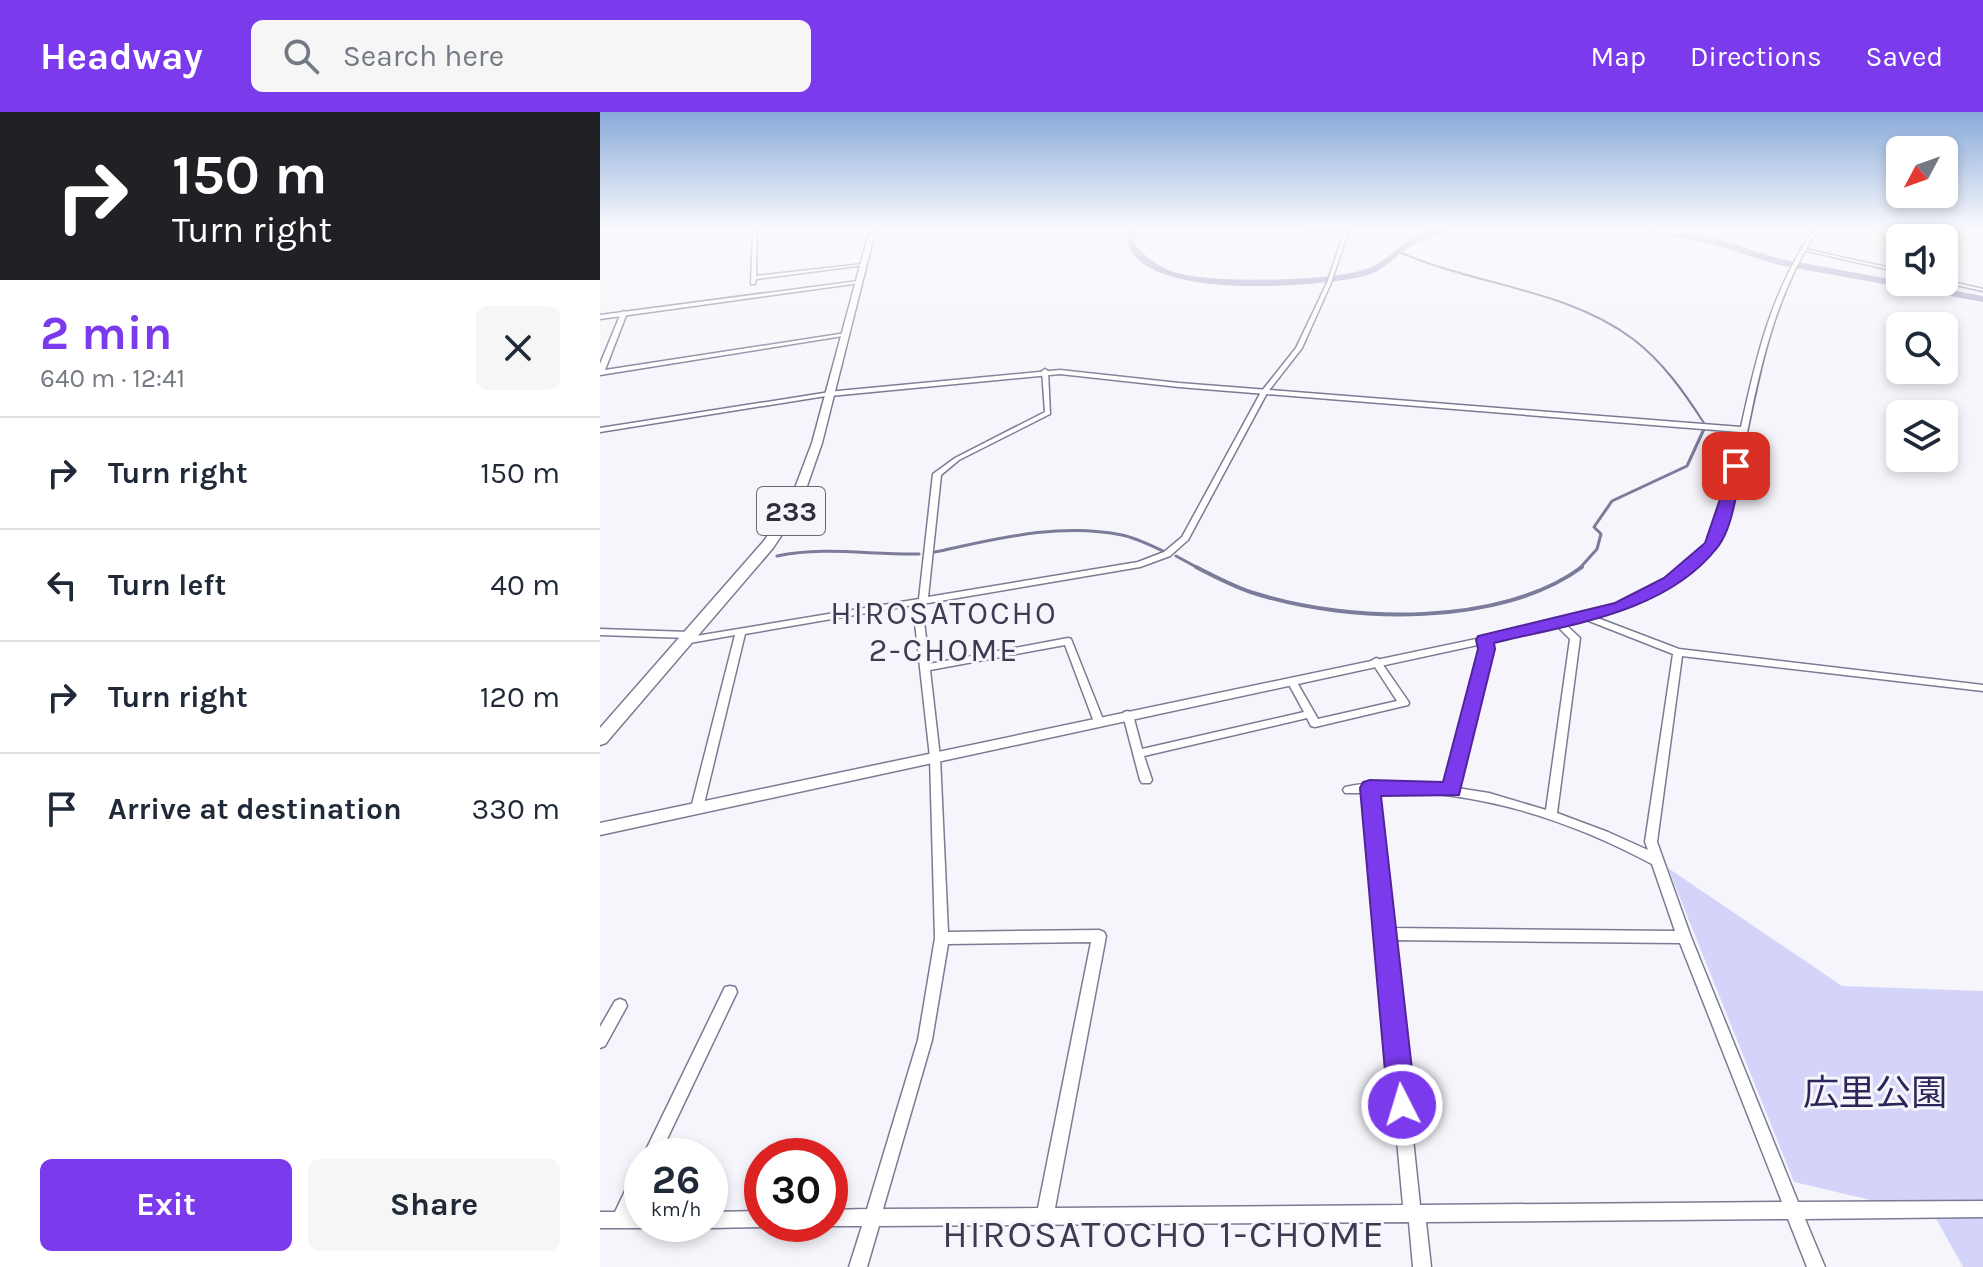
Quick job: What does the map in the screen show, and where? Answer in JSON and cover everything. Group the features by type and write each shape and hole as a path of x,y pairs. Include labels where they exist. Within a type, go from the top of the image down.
{"highway":[{"name":"233","path":"600,739 768,545 793,509 806,478 858,283"}],"street":[{"path":"753,283 753,295"},
{"path":"600,317 851,283"},
{"path":"600,632 686,638 741,631 1140,564 1178,547 1264,392 1299,348 1329,283"},
{"path":"600,829 1484,640 1587,617 1620,606 1670,582 1711,545 1728,500 1775,299 1784,283"},
{"path":"1958,284 1983,290"},
{"path":"624,313 600,373 846,335"},
{"path":"600,430 830,394 1045,371 1264,392 1744,430"},
{"path":"858,1267 925,1040 942,938 935,757 920,600 937,474 957,459 1050,411 1045,371"},
{"path":"1587,617 1678,652 1983,688"},
{"path":"1551,816 1575,638 1559,623"},
{"path":"697,808 741,631"},
{"path":"1451,790 1487,649 1484,640"},
{"path":"926,668 1068,641 1099,722"},
{"path":"1678,652 1651,842 1684,937 1816,1267"},
{"path":"1292,681 1315,723 1404,703 1376,661"},
{"path":"1138,754 1310,714"},
{"path":"1128,715 1146,780"},
{"path":"1370,788 1422,1267"},
{"path":"1349,790 1451,790 1492,797 1631,846 1656,860"},
{"path":"1386,934 1684,937"},
{"path":"942,938 1099,936 1045,1217"},
{"path":"660,1138 730,992"},
{"path":"600,1041 620,1006"},
{"path":"848,1218 1983,1209"},
{"path":"620,1220 624,1212"},
{"path":"600,1220 624,1220"}],"green space":[{"name":"広里公園","path":"1668,868 1842,986 1983,991 1983,1267 1963,1267 1934,1215 1794,1182"}],"waterway":[{"path":"1497,283 1579,309 1633,339 1654,357 1704,423"},
{"path":"1894,283 1983,299"},
{"path":"1579,569 1597,549 1601,534 1594,527 1612,501 1687,466 1704,429"},
{"path":"935,552 1028,534 1075,530 1122,535 1163,551"},
{"path":"777,556 830,551 919,554"},
{"path":"1176,556 1199,569"},
{"path":"1199,569 1241,589 1294,604 1379,614 1468,610 1510,601 1549,587 1579,569"}],"district":[{"name":"HIROSATOCHO 2-CHOME","path":"944,632"},
{"name":"HIROSATOCHO 1-CHOME","path":"1164,1234"}],"route":[{"path":"1402,1105 1370,788 1451,790 1487,649 1484,640 1587,617 1620,606 1670,582 1711,545 1722,522 1736,466"}]}
